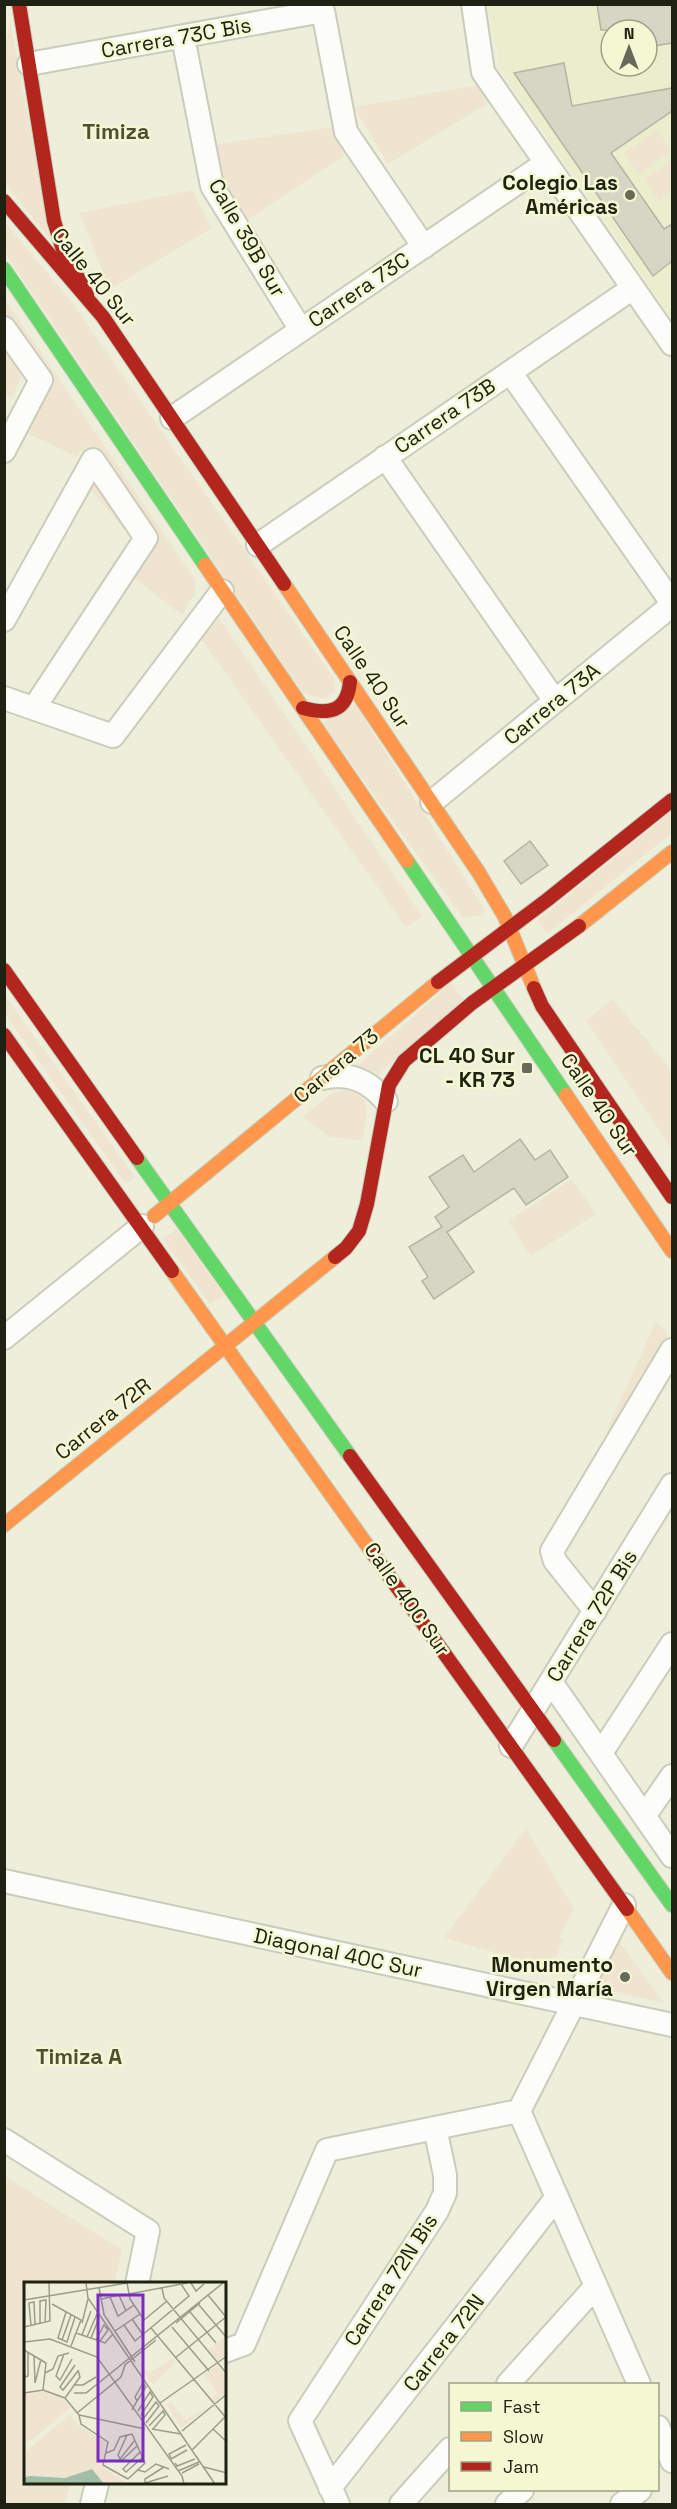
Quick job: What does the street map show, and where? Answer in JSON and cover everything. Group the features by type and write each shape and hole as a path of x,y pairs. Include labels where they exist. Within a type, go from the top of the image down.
{"street":[{"path":"20,4 54,221 62,247 87,295"},
{"path":"473,4 483,72 672,344"},
{"name":"Carrera 73C Bis","path":"29,64 323,11 346,132 424,247"},
{"name":"Calle 39B Sur","path":"183,37 212,186 301,330"},
{"name":"Carrera 73C","path":"172,418 546,163"},
{"name":"Calle 40 Sur","path":"4,201 87,295 432,802 489,889 509,928 542,1006 672,1197"},
{"name":"Calle 40 Sur","path":"4,269 672,1251"},
{"name":"Carrera 73B","path":"258,545 633,288"},
{"path":"4,328 41,380 4,451"},
{"path":"510,372 672,604"},
{"path":"385,457 555,701"},
{"path":"4,620 93,460 146,538 34,708"},
{"path":"4,698 113,736 222,591"},
{"name":"Carrera 73A","path":"432,802 672,604"},
{"path":"303,708 326,712 337,709 348,697 350,682"},
{"name":"Carrera 73","path":"4,1338 472,956 672,800"},
{"name":"Carrera 73","path":"227,1346 346,1248 359,1232 367,1204 389,1085 404,1061 472,1003 567,935 672,852"},
{"path":"4,969 170,1203"},
{"path":"4,1035 142,1226"},
{"path":"322,1078 334,1075 361,1080 370,1084 386,1101"},
{"name":"Calle 40C Sur","path":"170,1203 672,1905"},
{"name":"Calle 40C Sur","path":"142,1226 672,1973"},
{"name":"Carrera 72R","path":"4,1525 227,1346"},
{"path":"595,1611 555,1561 552,1551 672,1350"},
{"name":"Carrera 72P Bis","path":"511,1746 672,1485"},
{"path":"601,1754 672,1644"},
{"path":"551,1682 672,1856"},
{"path":"645,1815 672,1776"},
{"name":"Diagonal 40C Sur","path":"4,1881 672,2025"},
{"path":"519,2111 624,1905"},
{"path":"234,2347 327,2150 519,2111"},
{"path":"519,2111 596,2286 632,2381"},
{"name":"Carrera 72N Bis","path":"334,2496 300,2421 437,2211 445,2193 445,2175 435,2128"},
{"path":"4,2140 148,2231 137,2282"},
{"name":"Carrera 72N","path":"334,2496 557,2197"},
{"path":"510,2383 596,2286"},
{"path":"659,2432 672,2462 659,2472"},
{"path":"401,2505 449,2450"},
{"path":"92,2505 97,2485"},
{"path":"507,2505 521,2491"},
{"path":"622,2505 639,2491"}],"shaded area":[{"name":"Colegio Las Américas","path":"487,5 672,5 672,319 501,70"},
{"path":"10,20 51,240 5,184 4,52"},
{"path":"478,85 487,104 388,164 354,107"},
{"path":"332,127 344,156 246,221 223,185 213,145"},
{"path":"657,130 672,151 639,174 624,153"},
{"path":"672,160 672,191 659,201 644,180"},
{"path":"192,190 212,228 110,289 79,213"},
{"path":"4,221 71,301 333,677 334,692 324,699 303,693 5,253"},
{"path":"4,298 196,581 195,593 182,615 131,576 153,541 89,445 76,457 25,432 49,383 5,321"},
{"path":"4,348 20,372 19,382 12,398 5,394"},
{"path":"95,475 130,524 125,530 89,488"},
{"path":"219,618 422,916 406,927 201,639"},
{"path":"355,704 485,910 479,916 463,918 322,723"},
{"path":"672,811 672,833 547,934 537,921"},
{"path":"451,983 464,1000 373,1079 355,1068"},
{"path":"4,994 135,1177 126,1184 5,1014"},
{"path":"613,999 672,1071 672,1149 586,1021"},
{"path":"340,1090 351,1091 363,1099 366,1114 362,1140 329,1137 303,1117 328,1096"},
{"path":"572,1179 596,1214 531,1256 508,1221"},
{"path":"177,1229 224,1295 210,1304 163,1239"},
{"path":"656,1321 668,1335 612,1433 607,1430"},
{"path":"526,1828 574,1909 559,1939 564,1939 551,1968 443,1938"},
{"path":"614,1935 664,2003 592,1987"},
{"path":"5,2176 122,2250 114,2282 24,2282 24,2485 70,2485 65,2504 5,2504"}],"building":[{"path":"597,4 672,4 672,43 659,45 659,18 599,18"},
{"path":"564,63 572,106 672,88 672,111 611,153 664,229 672,224 672,261 653,276 514,73"},
{"path":"530,841 548,865 521,884 504,861"},
{"path":"520,1139 535,1160 550,1150 568,1177 526,1205 514,1188 447,1232 474,1272 434,1299 422,1281 428,1277 409,1247 442,1227 435,1217 449,1207 429,1177 463,1155 474,1172"}],"traffic: fast":[{"path":"4,269 205,565"},
{"path":"407,861 566,1095"},
{"path":"137,1158 350,1456"},
{"path":"554,1740 672,1905"}],"traffic: slow":[{"path":"205,565 407,861"},
{"path":"284,584 479,873 505,917 534,988"},
{"path":"579,926 672,852"},
{"path":"154,1216 438,982"},
{"path":"566,1095 672,1251"},
{"path":"4,1525 335,1257"},
{"path":"172,1271 374,1555"},
{"path":"627,1909 672,1973"}],"traffic: jam":[{"path":"19,4 54,221 62,247 87,295"},
{"path":"4,201 103,317 284,584"},
{"path":"303,708 321,711 335,709 345,700 350,682"},
{"path":"438,982 547,900 672,800"},
{"path":"335,1257 346,1248 359,1231 367,1204 389,1085 404,1061 472,1003 579,926"},
{"path":"4,970 137,1158"},
{"path":"534,988 542,1006 672,1197"},
{"path":"4,1035 172,1271"},
{"path":"350,1456 554,1740"},
{"path":"374,1555 627,1909"}],"place":[{"name":"Colegio Las Américas","path":"630,195"},
{"name":"CL 40 Sur - KR 73","path":"527,1068"},
{"name":"Monumento Virgen María","path":"625,1977"}],"district":[{"name":"Timiza","path":"116,131"},
{"name":"Timiza A","path":"79,2056"}]}
